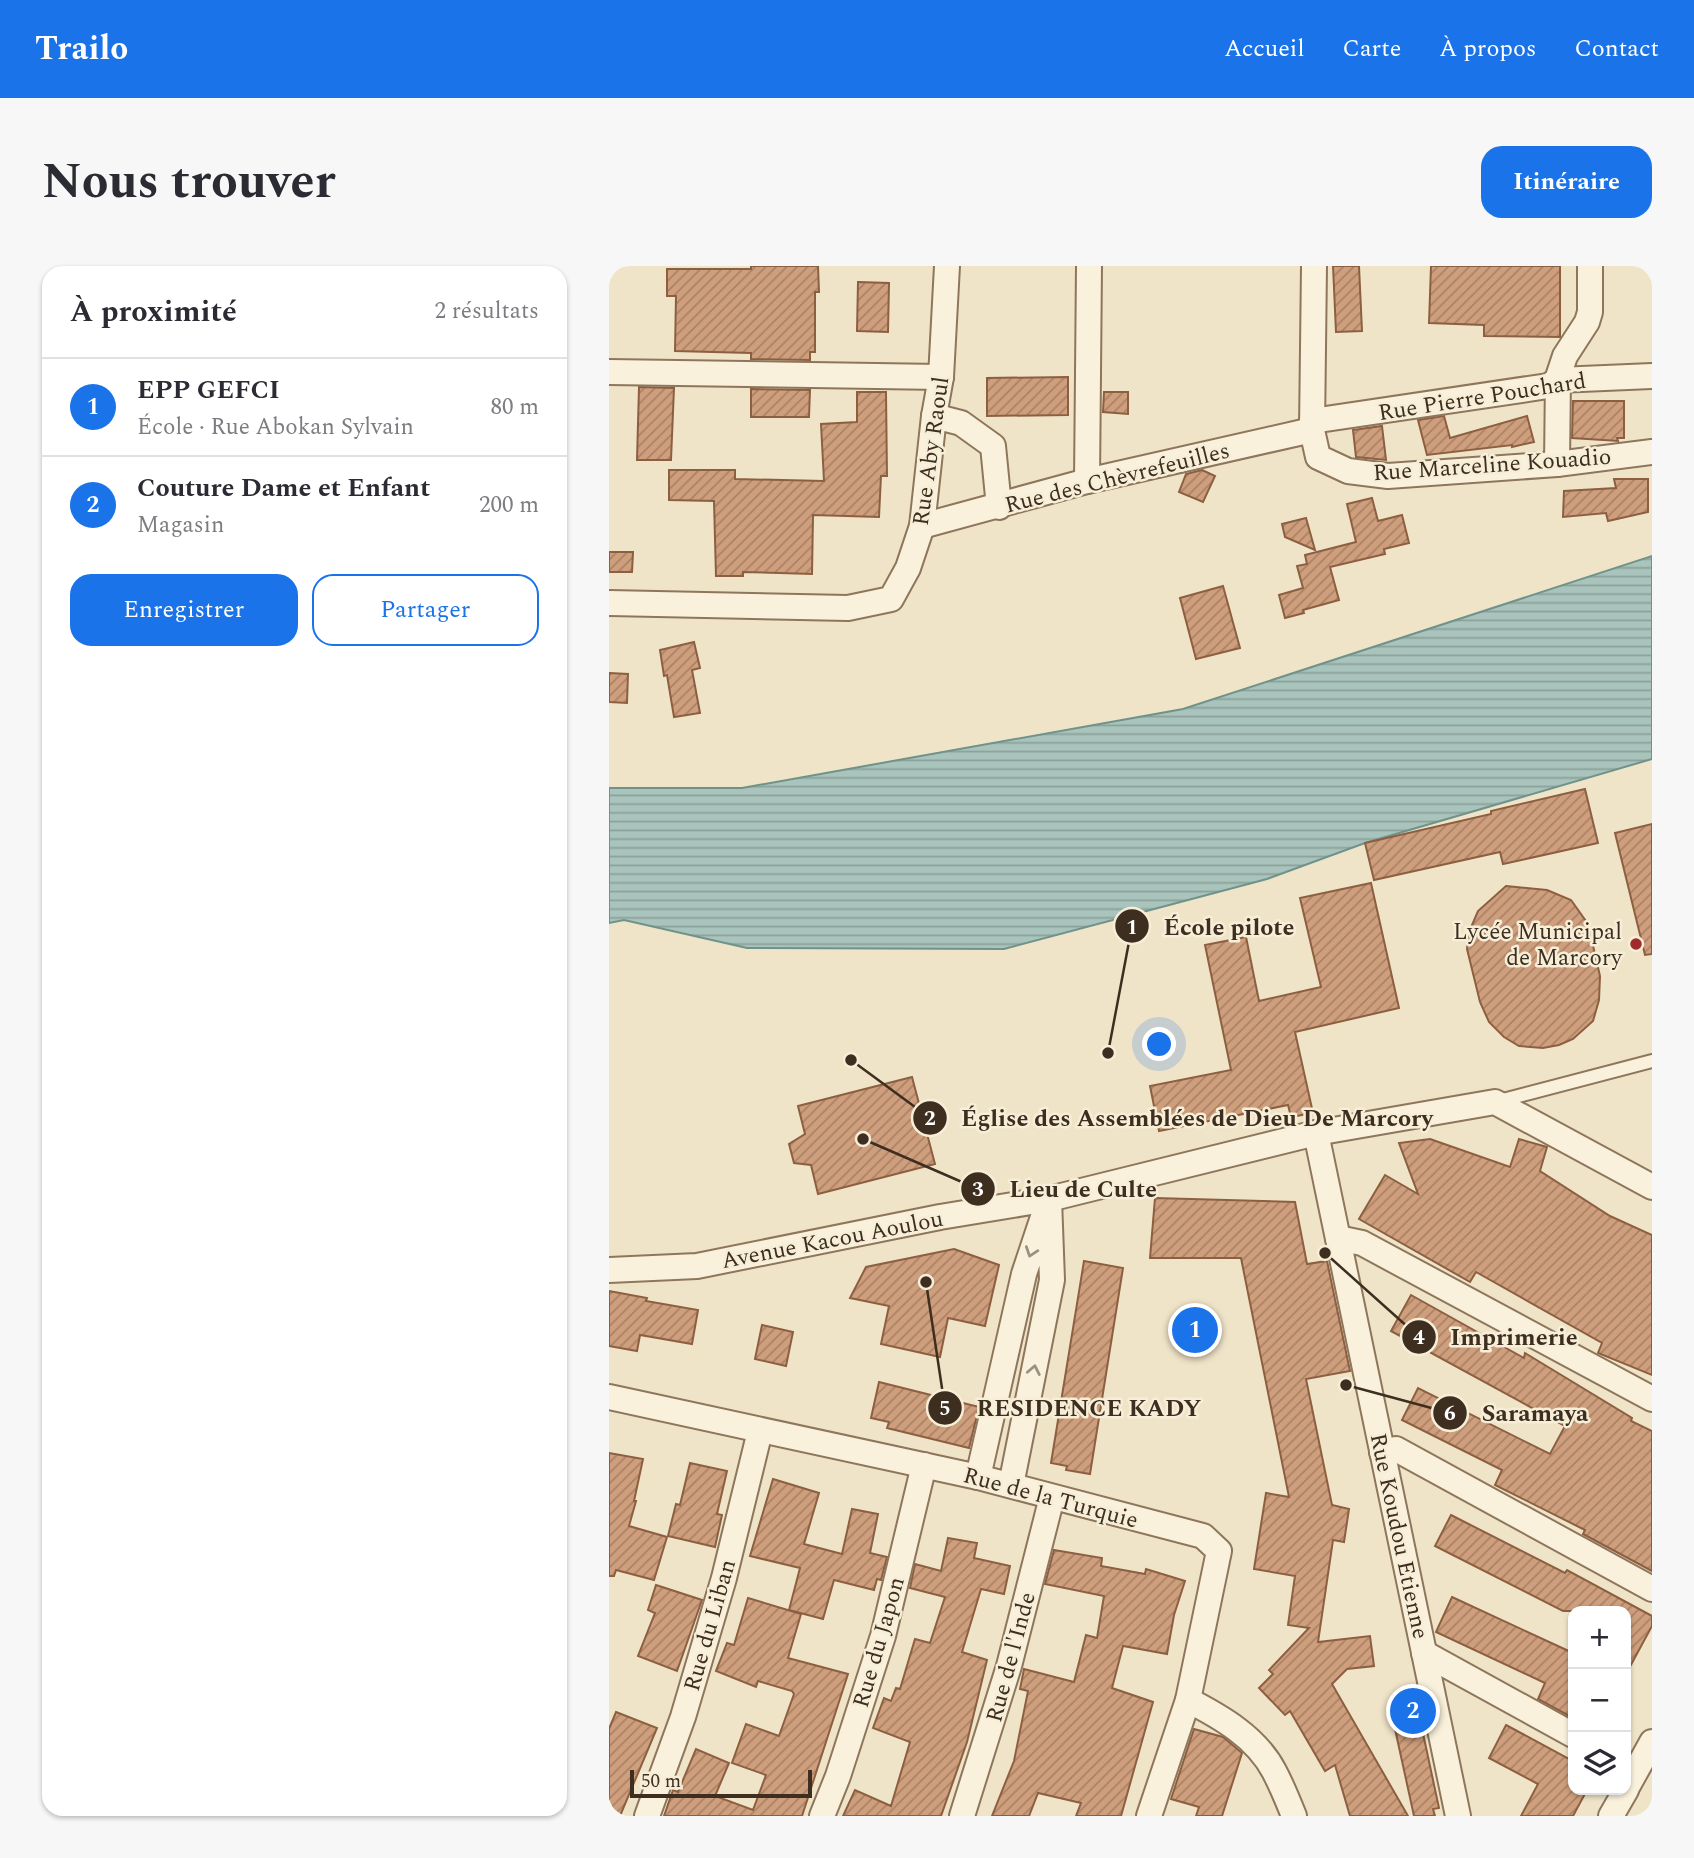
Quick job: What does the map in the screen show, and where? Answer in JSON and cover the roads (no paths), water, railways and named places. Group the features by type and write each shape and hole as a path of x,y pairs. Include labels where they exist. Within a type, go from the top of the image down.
{"street":[{"name":"Rue Aby Raoul","path":"609,603 848,608 891,599 908,568 922,526 941,377 947,266"},
{"path":"1087,481 1089,266"},
{"name":"Rue Marceline Kouadio","path":"1314,266 1312,426 1318,457 1347,471 1388,476 1557,464 1652,453"},
{"path":"1557,464 1558,380 1565,356 1587,322 1590,312 1590,266"},
{"path":"609,372 941,377"},
{"name":"Rue Pierre Pouchard","path":"1312,426 1548,386 1558,380 1652,376"},
{"path":"934,416 961,423 993,446 999,507"},
{"name":"Rue des Chèvrefeuilles","path":"922,526 1087,481 1312,426"},
{"path":"1495,1102 1652,1187"},
{"name":"Avenue Kacou Aoulou","path":"609,1270 697,1266 940,1217 1049,1199 1316,1133 1495,1102"},
{"name":"Rue Koudou Etienne","path":"1316,1133 1458,1816"},
{"path":"978,1477 1024,1274 1049,1199"},
{"path":"1011,1485 1052,1280 1049,1199"},
{"path":"1338,1238 1362,1244 1652,1399"},
{"name":"Rue de la Turquie","path":"609,1397 978,1477 1203,1536 1219,1550 1188,1700 1149,1816"},
{"name":"Rue du Liban","path":"647,1816 683,1717 724,1578 760,1431"},
{"path":"1382,1452 1396,1449 1652,1589"},
{"name":"Rue du Japon","path":"822,1816 838,1776 883,1636 924,1465"},
{"name":"Rue de l'Inde","path":"963,1816 1009,1666 1052,1497"},
{"path":"1424,1653 1568,1732"},
{"path":"1188,1700 1217,1715 1246,1736 1273,1769 1294,1816"},
{"path":"1631,1774 1652,1742"},
{"path":"1611,1816 1620,1795"}],"lane":[{"path":"1495,1102 1652,1061"}],"water":[{"path":"1652,556 1652,759 1365,843 1267,879 1004,949 747,948 624,920 609,923 609,788 742,788 1183,709"}],"place":[{"name":"Lycée Municipal de Marcory","path":"1636,944"},
{"name":"École pilote","path":"1108,1053"},
{"name":"Église des Assemblées de Dieu De Marcory","path":"851,1060"},
{"name":"Lieu de Culte","path":"863,1139"},
{"name":"Imprimerie","path":"1325,1253"},
{"name":"RESIDENCE KADY","path":"926,1282"},
{"name":"EPP GEFCI","path":"1195,1330"},
{"name":"Saramaya","path":"1346,1385"},
{"name":"Couture Dame et Enfant","path":"1413,1711"}]}
